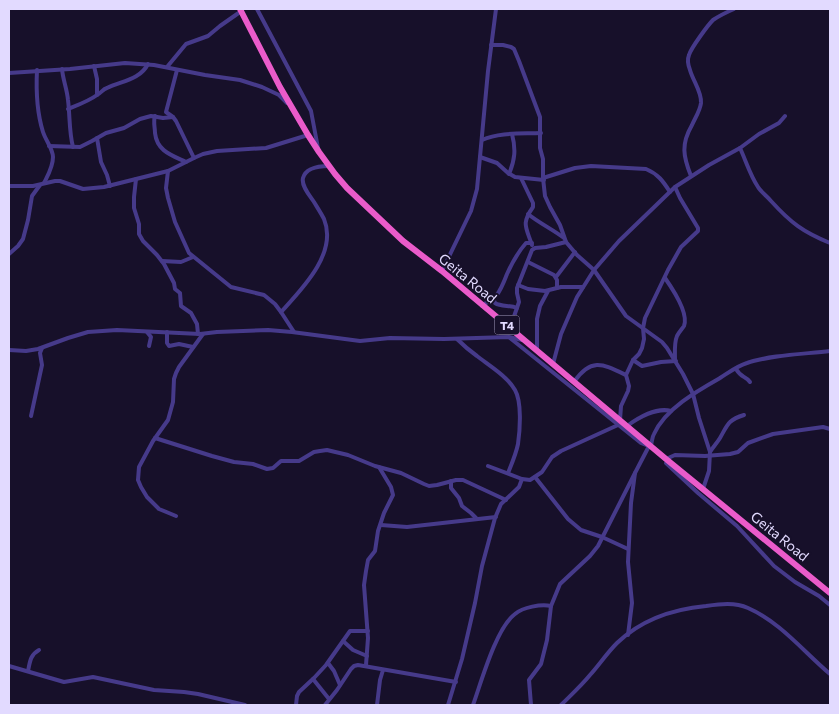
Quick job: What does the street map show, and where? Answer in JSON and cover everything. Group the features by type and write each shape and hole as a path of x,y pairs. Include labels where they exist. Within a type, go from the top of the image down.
{"highway":[{"name":"Geita Road","path":"241,11 308,135 347,188 403,241 442,271 553,364 619,422 627,426 830,594"}],"street":[{"path":"258,9 311,111 319,152"},
{"path":"442,271 475,200 496,9"},
{"path":"691,176 683,153 684,144 701,100 700,93 689,69 689,55 710,23 734,9"},
{"path":"167,67 186,44 208,36 241,11"},
{"path":"491,45 503,45 514,49 540,117 540,148 544,159 547,201 560,225 565,240"},
{"path":"9,73 124,63 148,64 240,80 279,95 292,108"},
{"path":"68,109 107,88 135,77 148,64"},
{"path":"94,66 97,79 97,95"},
{"path":"62,69 63,82 68,97 73,147"},
{"path":"9,254 23,239 32,196 50,171 53,160 53,152 43,132 41,122 37,96 37,70"},
{"path":"177,70 166,112 173,117 194,158"},
{"path":"49,146 80,147 110,131 124,128 140,119 155,116 163,118 173,117"},
{"path":"155,116 155,137 159,146 166,152 186,162"},
{"path":"553,364 570,310 582,287 619,241 675,187 779,123 785,116"},
{"path":"482,140 494,136 541,133"},
{"path":"509,174 514,162 515,149 512,134"},
{"path":"9,186 34,186 60,181 83,189 110,186 168,171 194,158 217,151 266,148 308,135"},
{"path":"97,138 101,162 110,186"},
{"path":"740,148 761,191 801,229 830,243"},
{"path":"480,157 497,163 509,174 521,178 544,179 575,168 591,166 646,169 661,179 670,192"},
{"path":"281,312 306,284 317,267 326,246 327,233 324,220 302,180 304,175 311,169 319,166 329,166"},
{"path":"168,171 166,188 168,198 175,222 189,253 231,287 264,295 275,304 294,332"},
{"path":"510,328 519,302 516,291 533,249 525,226 533,204 521,178"},
{"path":"136,179 134,208 139,234 142,241 162,261 174,283 175,289 180,293 181,306 190,312 201,334"},
{"path":"619,422 621,406 628,391 626,375 633,360 642,348 645,318 681,247 698,231 675,187"},
{"path":"528,214 552,229 565,240 574,252 594,270 626,316 662,342 675,361 693,394 710,454 709,471 703,489"},
{"path":"533,249 565,240"},
{"path":"482,306 499,291 522,247 526,243 532,242"},
{"path":"556,277 574,252"},
{"path":"162,261 184,262 193,257"},
{"path":"528,262 551,272 556,277 557,288"},
{"path":"664,278 678,300 685,321 684,327 675,343 675,361"},
{"path":"518,285 536,290 548,290 565,286 582,287"},
{"path":"537,351 537,319 548,290"},
{"path":"493,298 495,304 517,308"},
{"path":"9,350 26,351 42,348 88,332 117,330 201,334 252,330 294,332 360,341 390,338 457,339 509,337 524,340"},
{"path":"147,332 151,337 149,346"},
{"path":"167,332 169,346 181,344 193,347"},
{"path":"176,516 160,509 147,497 138,480 139,467 155,438 168,420 173,402 176,373 201,334"},
{"path":"509,337 619,422 641,443 650,446 698,493 737,526 774,566 830,605"},
{"path":"457,339 510,383 515,390 519,407 518,442 508,473"},
{"path":"31,416 41,372 40,353 42,348"},
{"path":"531,705 529,680 542,664 552,606 560,584 598,546 650,446 654,434 671,411 693,394 746,364 758,360 830,351"},
{"path":"633,360 642,366 675,361"},
{"path":"574,382 583,371 599,365 626,375"},
{"path":"736,369 740,375 750,382"},
{"path":"627,426 636,419 655,412 671,411"},
{"path":"710,454 730,421 744,415"},
{"path":"488,466 522,480 530,480 542,472 552,457 561,450 619,422"},
{"path":"666,459 675,455 730,454 738,452 748,443 773,434 823,427 830,429"},
{"path":"155,438 212,456 234,462 253,464 267,469 273,468 281,461 299,460 320,450 327,450 402,473 429,486 462,480 506,500"},
{"path":"366,665 368,631 364,585 368,560 375,551 384,513 393,495 391,487 379,467"},
{"path":"628,635 632,603 628,549 635,473"},
{"path":"535,477 568,519 580,530 602,537 628,549"},
{"path":"448,705 456,682 471,623 482,566 496,517 501,504 519,487 522,480"},
{"path":"451,481 452,491 459,498 462,506 476,518"},
{"path":"381,525 407,527 496,517"},
{"path":"473,705 495,646 508,622 515,614 529,608 545,604 552,606"},
{"path":"561,705 590,676 612,648 628,635 654,619 679,610 719,604 739,604 762,616 777,626 830,674"},
{"path":"296,705 299,692 328,662 350,631 368,631"},
{"path":"343,641 353,650 367,656"},
{"path":"28,671 31,657 39,650"},
{"path":"328,662 340,685"},
{"path":"325,705 354,666 366,665 383,670 456,682"},
{"path":"9,666 60,681 93,677 154,690 198,694 245,705"},
{"path":"383,670 377,704 383,705"},
{"path":"313,679 329,699"}]}
